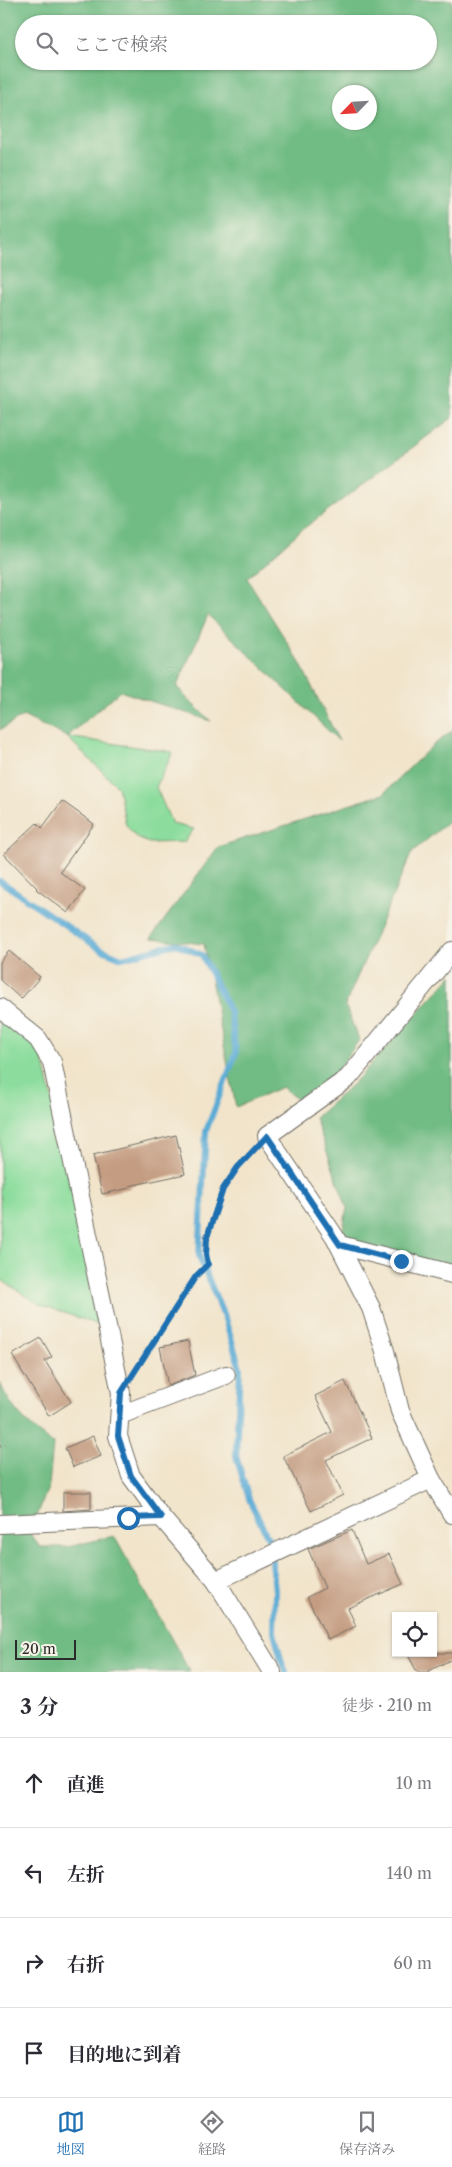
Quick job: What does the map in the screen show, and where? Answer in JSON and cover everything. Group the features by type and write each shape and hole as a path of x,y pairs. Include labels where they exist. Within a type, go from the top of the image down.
{"street":[{"path":"452,951 348,1078 267,1136 340,1245 371,1308 385,1351 400,1411 431,1479 452,1514"},
{"path":"0,1008 38,1039 52,1062 121,1393 118,1436 131,1476 161,1517 216,1581 272,1672"},
{"path":"340,1245 452,1274"},
{"path":"120,1415 226,1375"},
{"path":"216,1581 431,1479"},
{"path":"0,1524 161,1517"}],"path":[{"path":"121,1393 196,1276 208,1264 206,1254 207,1237 223,1189 238,1167 267,1136"},
{"path":"0,1446 5,1444"}],"green space":[{"path":"0,0 452,0 452,418 299,532 247,578 300,663 339,741 208,615 177,686 188,700 211,721 120,691 67,737 23,716 0,730"},
{"path":"452,731 452,819 412,852 345,1005 359,1040 336,1073 300,1102 282,1087 236,1107 204,944 151,938 218,847 383,794 432,746"},
{"path":"67,737 173,752 156,787 172,824 194,829 184,842 149,843 137,838 126,825 118,787"},
{"path":"452,975 452,1275 340,1245 347,1208 315,1118 354,1083"},
{"path":"0,1013 38,1039 107,1328 39,1304 0,1279"},
{"path":"0,1382 15,1409 53,1444 49,1485 30,1534 40,1547 68,1547 114,1536 190,1672 0,1672"}],"building":[{"path":"62,801 94,824 60,872 85,890 68,913 36,889 4,854 37,823 42,828"},
{"path":"9,951 40,977 21,999 0,980 0,962"},
{"path":"176,1135 185,1174 102,1194 93,1155"},
{"path":"41,1338 52,1357 45,1361 71,1402 49,1416 12,1355"},
{"path":"188,1341 195,1375 168,1386 160,1347"},
{"path":"345,1381 372,1438 326,1460 343,1495 311,1511 283,1456 332,1432 315,1396"},
{"path":"93,1436 101,1456 73,1467 65,1448"},
{"path":"63,1492 91,1492 91,1509 63,1511"},
{"path":"352,1530 366,1564 389,1554 403,1584 348,1608 356,1626 328,1640 307,1597 325,1588 308,1549"},
{"path":"437,1653 452,1653 452,1659 427,1672 417,1672 409,1657 437,1657"}],"waterway":[{"path":"0,881 100,949 122,958 176,944 202,955 230,1012 236,1053 206,1131 199,1256 225,1319 240,1368 236,1456 249,1499 270,1542 275,1591 274,1632 286,1672"}],"route":[{"path":"128,1518 161,1517 131,1476 118,1436 121,1393 196,1276 208,1264 206,1254 207,1237 223,1189 238,1167 267,1136 340,1245 401,1261"}]}
